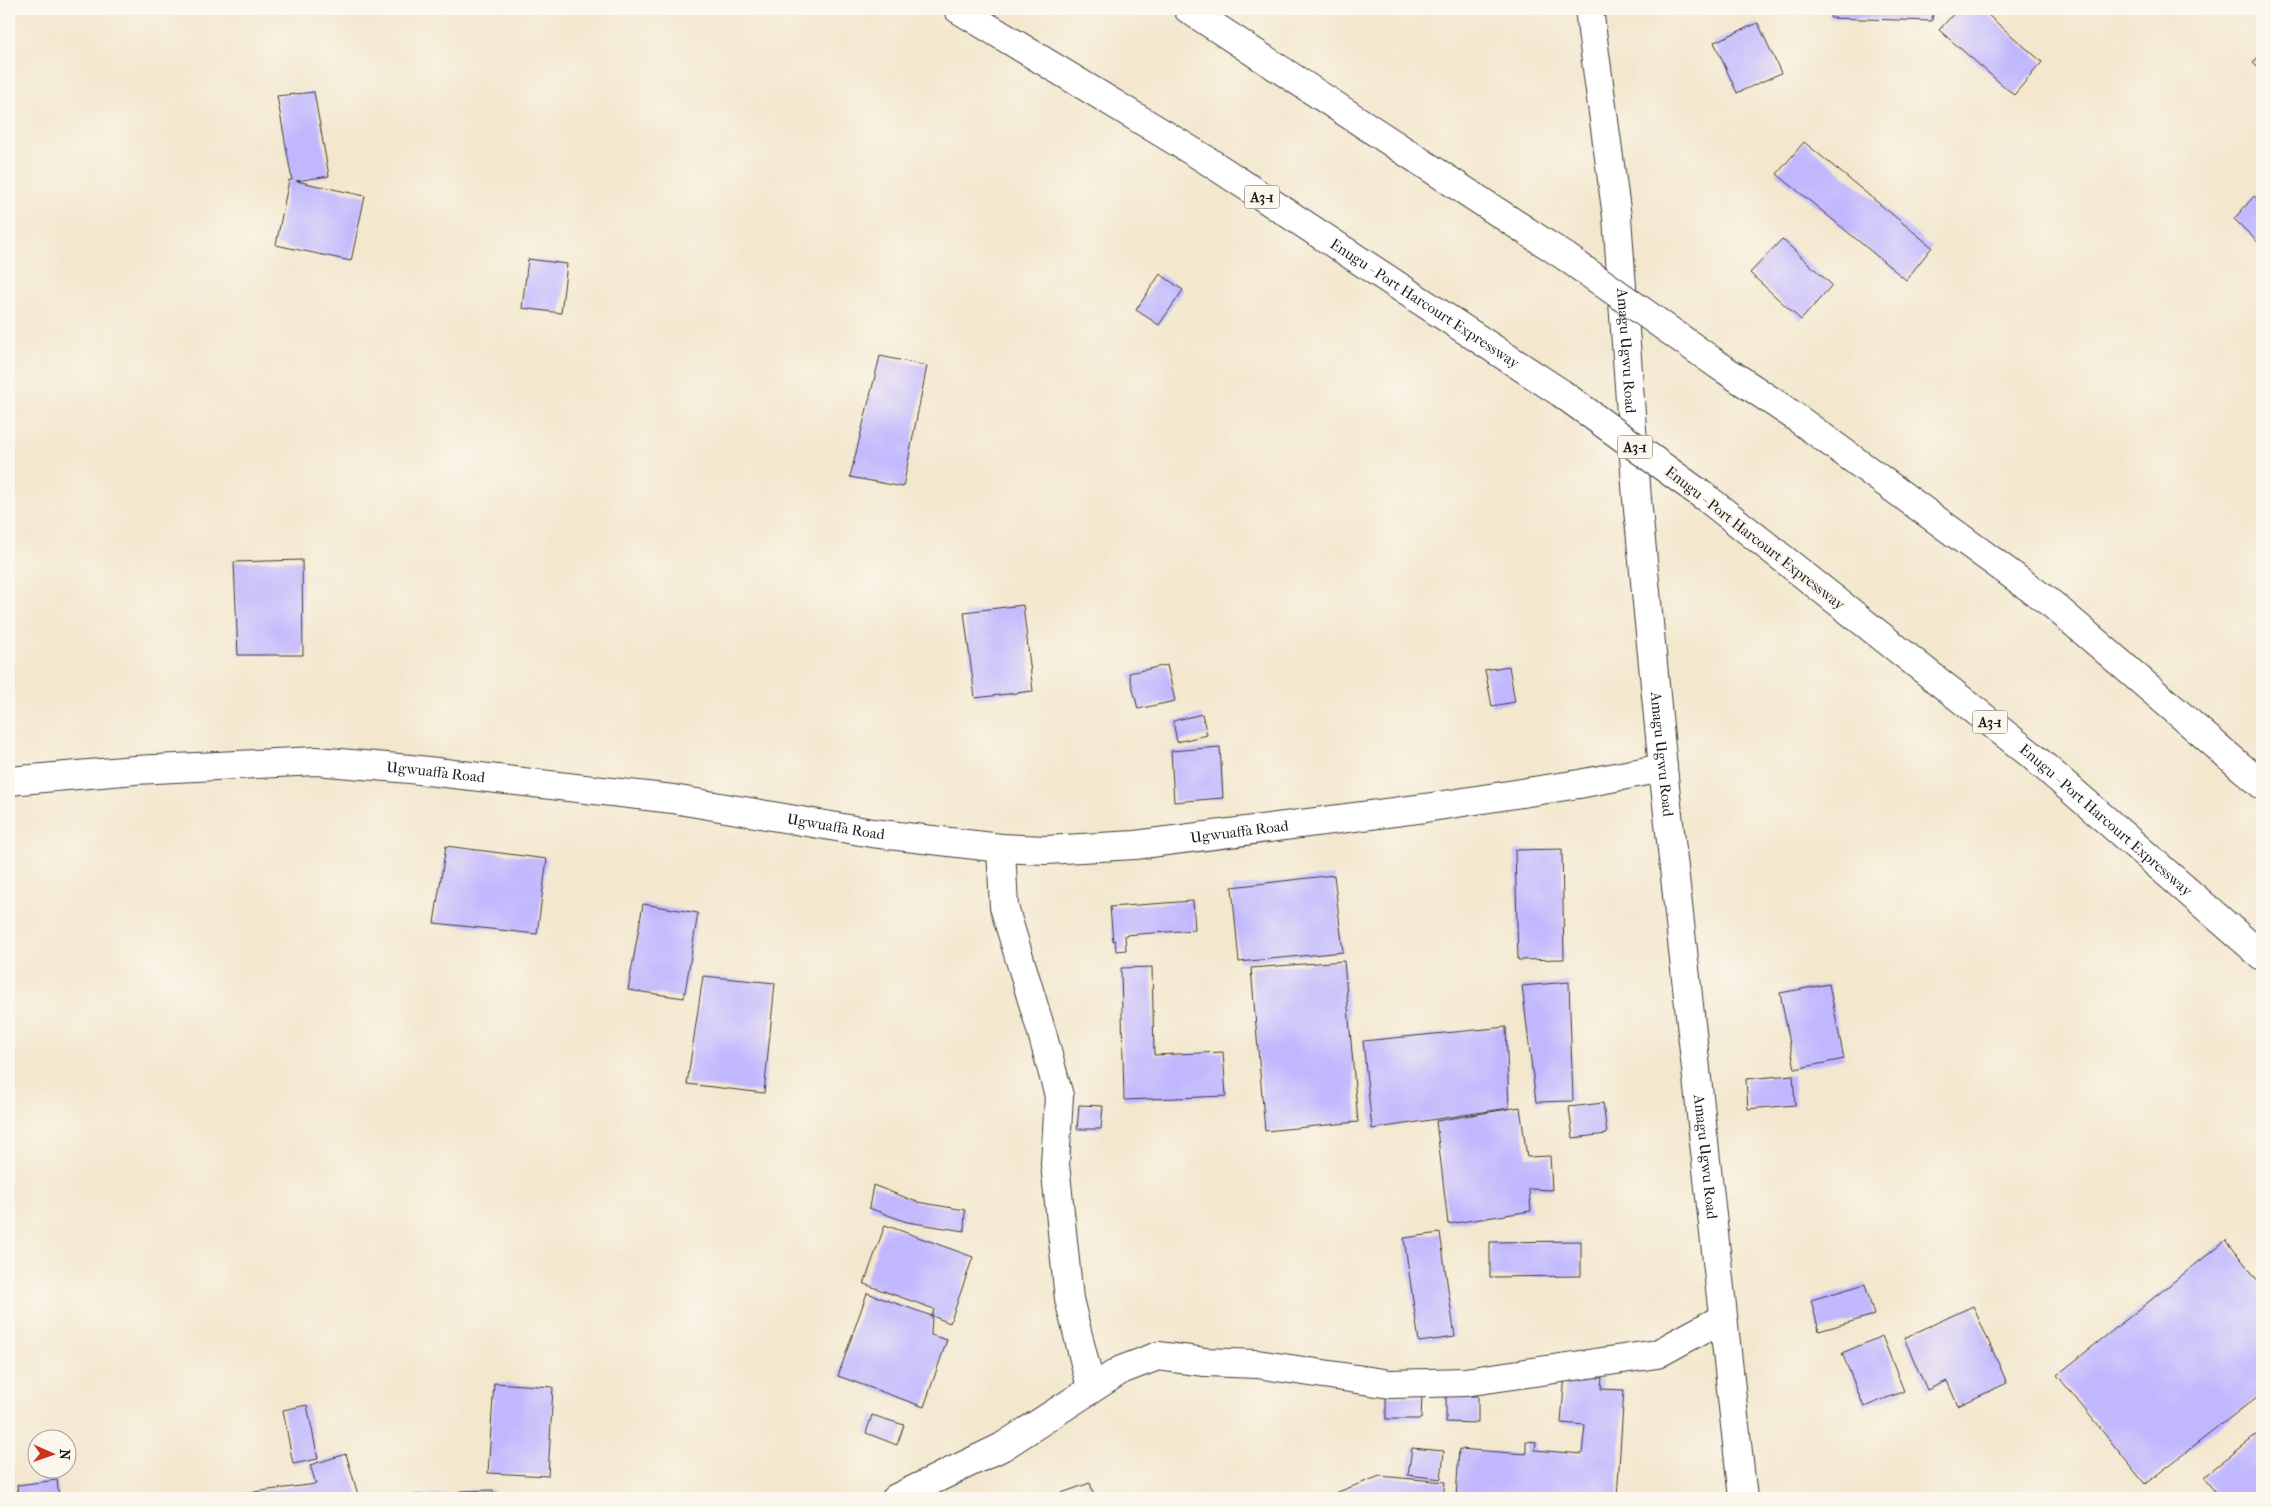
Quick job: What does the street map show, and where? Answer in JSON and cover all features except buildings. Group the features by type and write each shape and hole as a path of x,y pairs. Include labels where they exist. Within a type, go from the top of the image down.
{"main road":[{"name":"Enugu - Port Harcourt Expressway","path":"958,9 1205,159 1562,393 1709,500 2029,753 2262,956"},
{"name":"Amagu Ugwu Road","path":"1589,9 1617,217 1636,499 1663,768 1743,1498"},
{"path":"1197,12 1566,256 1794,416 2053,605 2262,785"},
{"name":"Ugwuaffa Road","path":"9,781 135,770 316,761 410,768 673,799 872,833 1001,848 1046,850 1135,845 1424,808 1579,784 1663,768"},
{"path":"1001,848 1004,907 1059,1096 1055,1164 1069,1299 1091,1388"},
{"path":"896,1498 1002,1447 1121,1370 1158,1356 1205,1362 1257,1364 1390,1384 1465,1382 1657,1354 1723,1318"}]}
